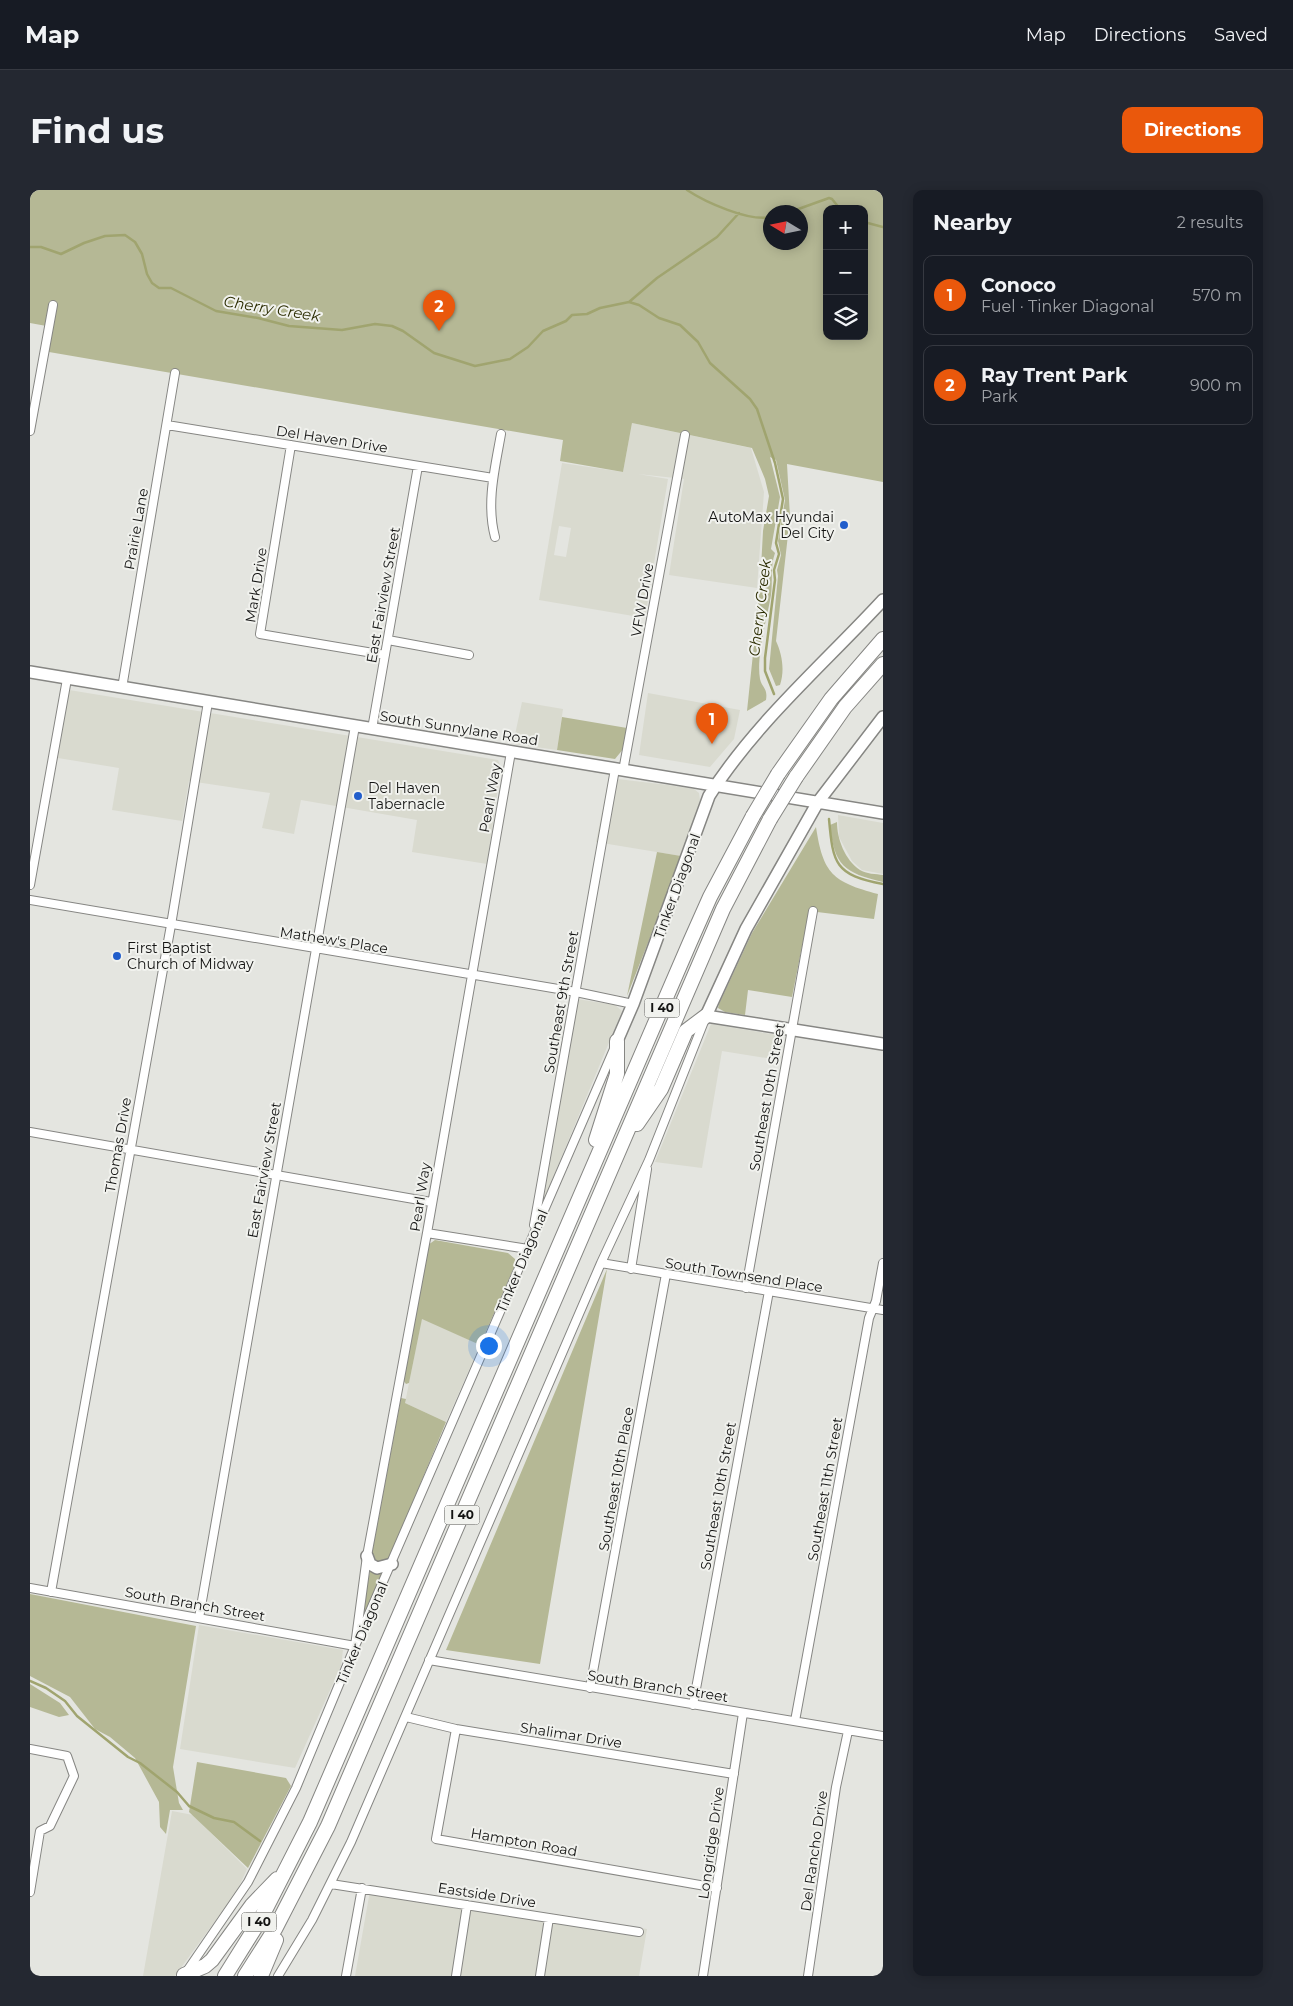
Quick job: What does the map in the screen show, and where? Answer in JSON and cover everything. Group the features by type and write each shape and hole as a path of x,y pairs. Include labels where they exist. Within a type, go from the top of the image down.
{"highway":[{"name":"Tinker Diagonal","path":"224,1976 260,1920 290,1866 710,897 753,816 778,774 831,699 883,639"},
{"name":"I 40","path":"245,1976 275,1929 336,1809 723,909 770,818 796,777 845,708 883,664"},
{"path":"619,1150 661,1090 686,1031 706,1016"},
{"path":"578,1203 618,1074 617,1041"},
{"path":"184,1975 205,1966 212,1960 252,1905 290,1866"},
{"path":"261,1976 302,1879"}],"street":[{"path":"30,431 34,388 53,306"},
{"name":"Prairie Lane","path":"122,688 175,373"},
{"name":"Del Haven Drive","path":"167,425 493,478"},
{"path":"495,537 490,518 493,478 501,434"},
{"name":"VFW Drive","path":"619,770 685,435"},
{"name":"Mark Drive","path":"291,445 260,634 385,655"},
{"name":"East Fairview Street","path":"372,729 418,466"},
{"name":"Tinker Diagonal","path":"184,1975 238,1898 265,1851 296,1788 355,1646 633,1004 709,796 762,726 883,600"},
{"path":"388,640 469,655"},
{"name":"South Sunnylane Road","path":"30,672 883,813"},
{"path":"30,886 68,679"},
{"name":"Thomas Drive","path":"51,1592 171,925 208,702"},
{"path":"278,1976 331,1884 352,1842 601,1263 649,1160 706,1016 746,929 818,802 883,717"},
{"name":"East Fairview Street","path":"199,1618 355,726"},
{"name":"Pearl Way","path":"355,1646 367,1556 427,1233 511,752"},
{"name":"Southeast 9th Street","path":"531,1240 619,770"},
{"name":"Mathew's Place","path":"30,900 316,950 576,992 633,1004"},
{"name":"Southeast 10th Street","path":"746,1288 813,911"},
{"path":"706,1016 883,1044"},
{"path":"30,1132 431,1202"},
{"path":"631,1269 649,1160"},
{"path":"427,1233 528,1249"},
{"name":"South Townsend Place","path":"601,1263 883,1310"},
{"name":"Southeast 11th Street","path":"795,1721 869,1318 873,1309 883,1263"},
{"name":"Southeast 10th Place","path":"590,1688 666,1274"},
{"name":"Southeast 10th Street","path":"693,1705 768,1291"},
{"path":"367,1556 370,1564 377,1568 392,1564"},
{"name":"South Branch Street","path":"30,1588 355,1646"},
{"name":"South Branch Street","path":"429,1660 883,1736"},
{"name":"Longridge Drive","path":"702,1976 743,1713"},
{"name":"Shalimar Drive","path":"406,1717 456,1729 734,1774"},
{"name":"Hampton Road","path":"456,1729 436,1839 717,1888"},
{"name":"Del Rancho Drive","path":"808,1976 836,1786 848,1731"},
{"path":"30,1749 67,1756 74,1776 50,1826 40,1831 30,1892"},
{"name":"Eastside Drive","path":"331,1884 639,1932"},
{"path":"346,1976 362,1888"},
{"path":"456,1976 467,1905"},
{"path":"540,1976 549,1918"}],"shaded area":[{"path":"632,423 751,448 764,492 757,588 669,575 684,479 638,474 668,479 645,618 539,600 562,463 623,472","holes":["559,526 571,528 566,557 554,555"]},
{"path":"69,690 498,760 501,767 487,864 412,852 417,820 301,800 294,834 262,828 270,793 189,781 182,821 112,810 119,768 58,758"},
{"path":"648,693 740,710 734,739 710,767 639,755"},
{"path":"522,702 563,709 557,750 513,744"},
{"path":"609,778 694,789 699,793 700,800 681,856 596,842"},
{"path":"838,815 883,823 883,874 862,870 852,861 839,837"},
{"path":"577,999 615,1005 622,1011 545,1197 542,1197"},
{"path":"711,1024 783,1036 779,1060 722,1051 702,1168 655,1162"},
{"path":"422,1318 480,1345 446,1422 405,1403"},
{"path":"199,1625 343,1650 341,1666 295,1768 180,1749"},
{"path":"172,1811 193,1815 247,1869 237,1891 175,1976 143,1976"},
{"path":"371,1885 647,1929 639,1976 355,1976"}],"green space":[{"path":"30,190 883,190 883,482 787,464 790,517 776,641 783,668 780,685 776,686 769,669 777,570 781,555 778,541 785,500 776,460 770,457 780,497 771,549 775,553 771,595 759,660 760,679 766,690 766,700 747,711 760,587 763,531 769,496 765,479 752,448 632,423 623,472 560,461 563,440 49,352 52,327 30,323"},
{"path":"562,717 627,728 624,748 615,759 557,750"},
{"path":"837,822 840,842 850,861 862,871 883,875 883,882 859,875 843,865 834,850 830,825"},
{"path":"816,827 822,856 833,874 850,885 878,894 874,919 809,911 792,997 748,990 745,1015 725,1012 718,1008 719,1004 752,933"},
{"path":"657,852 681,856 681,859 627,996"},
{"path":"435,1240 508,1253 515,1259 516,1263 480,1345 422,1319 409,1383 406,1384 403,1380 428,1245"},
{"path":"607,1269 540,1664 446,1650"},
{"path":"401,1398 406,1399 405,1403 446,1422 390,1557 387,1562 377,1564 372,1553"},
{"path":"370,1571 382,1574 361,1621"},
{"path":"30,1594 196,1626 173,1767 179,1803 183,1810 170,1810 166,1834 160,1827 159,1802 135,1758 110,1737 95,1729 70,1697 30,1676"},
{"path":"30,1684 60,1703 69,1715 59,1717 30,1707"},
{"path":"197,1762 286,1778 291,1786 248,1868 189,1812"}],"waterway":[{"path":"687,190 728,210 751,217 763,218"},
{"path":"808,206 829,198 837,205"},
{"path":"629,302 657,278 717,237 739,213"},
{"path":"868,223 883,227"},
{"name":"Cherry Creek","path":"30,247 41,247 61,254 105,236 125,235 135,242 142,254 147,274 152,283 159,288 171,288 216,311 258,318 289,326 342,330 375,324 392,326 403,331 434,353 475,366 510,359 528,347 543,331 566,321 572,315 587,314 600,308 629,302 639,305 659,318 680,325 698,342 710,363 750,399 757,409 775,463 783,499 776,543 779,554 774,570 775,580 765,658 765,671 774,694"},
{"name":"Cherry Creek","path":"829,819 832,847 839,865 855,876 883,884"},
{"path":"30,1681 46,1688 65,1701 77,1716 128,1757 140,1763 177,1792 189,1806 214,1818 234,1822 260,1841"}],"place":[{"name":"Ray Trent Park","path":"439,331"},
{"name":"AutoMax Hyundai Del City","path":"844,525"},
{"name":"Conoco","path":"712,744"},
{"name":"Del Haven Tabernacle","path":"358,796"},
{"name":"First Baptist Church of Midway","path":"117,956"}]}
